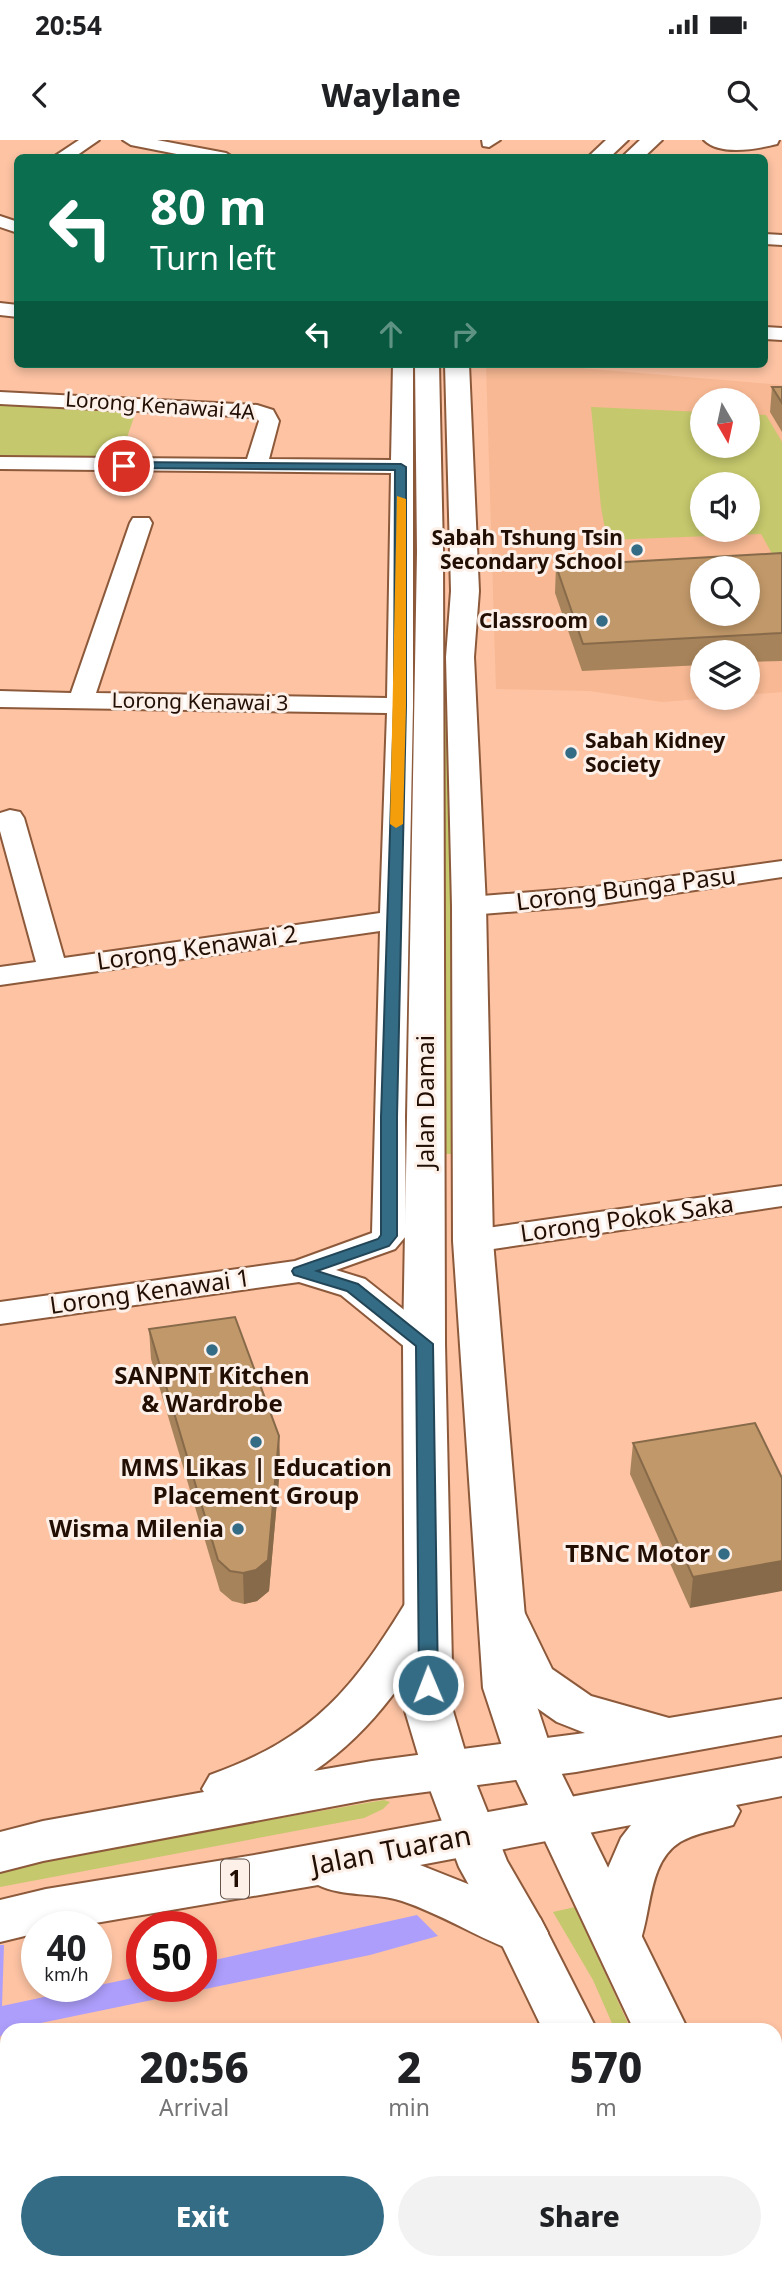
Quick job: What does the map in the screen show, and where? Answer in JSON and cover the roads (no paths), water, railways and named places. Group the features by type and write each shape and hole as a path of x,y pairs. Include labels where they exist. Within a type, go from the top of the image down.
{"main road":[{"path":"601,154 618,140"},
{"path":"635,154 652,140"},
{"name":"Jalan Damai","path":"427,368 430,552 424,1344 429,1712 446,1768 484,1867 522,1933 567,2023"},
{"name":"Jalan Damai","path":"457,368 465,590 460,657 469,906 473,1241 507,1688 530,1758 657,2023"},
{"path":"21,1846 257,1780 296,1760 344,1722 372,1693 428,1606"},
{"path":"501,1609 534,1681 574,1709 606,1721 671,1736"},
{"path":"21,1846 446,1768 530,1758 782,1717"},
{"name":"Jalan Tuaran","path":"0,1921 46,1910 260,1875 782,1777"},
{"path":"618,1937 626,1904 627,1884 638,1850 655,1830 687,1816 782,1798"},
{"path":"260,1875 346,1870 376,1874 425,1888 522,1933"}],"street":[{"path":"67,154 91,140"},
{"path":"131,140 205,154"},
{"path":"712,140 748,146 771,140"},
{"path":"300,1271 383,1242 389,1236 400,706 403,368"},
{"name":"Lorong Kenawai 4A","path":"0,398 257,411 266,414 269,421 256,467"},
{"path":"0,463 401,467"},
{"path":"81,699 141,523"},
{"name":"Lorong Kenawai 3","path":"0,699 400,706"},
{"path":"10,818 52,968"},
{"name":"Lorong Bunga Pasu","path":"469,906 595,895 782,869"},
{"name":"Lorong Kenawai 2","path":"0,976 394,920"},
{"name":"Lorong Pokok Saka","path":"473,1241 782,1196"},
{"path":"300,1271 353,1287 424,1344"},
{"name":"Lorong Kenawai 1","path":"0,1313 300,1271"}],"place":[{"name":"Sabah Tshung Tsin Secondary School","path":"637,550"},
{"name":"Classroom","path":"602,621"},
{"name":"Sabah Kidney Society","path":"571,753"},
{"name":"SANPNT Kitchen & Wardrobe","path":"212,1350"},
{"name":"MMS Likas | Education Placement Group","path":"256,1442"},
{"name":"Wisma Milenia","path":"238,1529"},
{"name":"TBNC Motor","path":"724,1554"}]}
